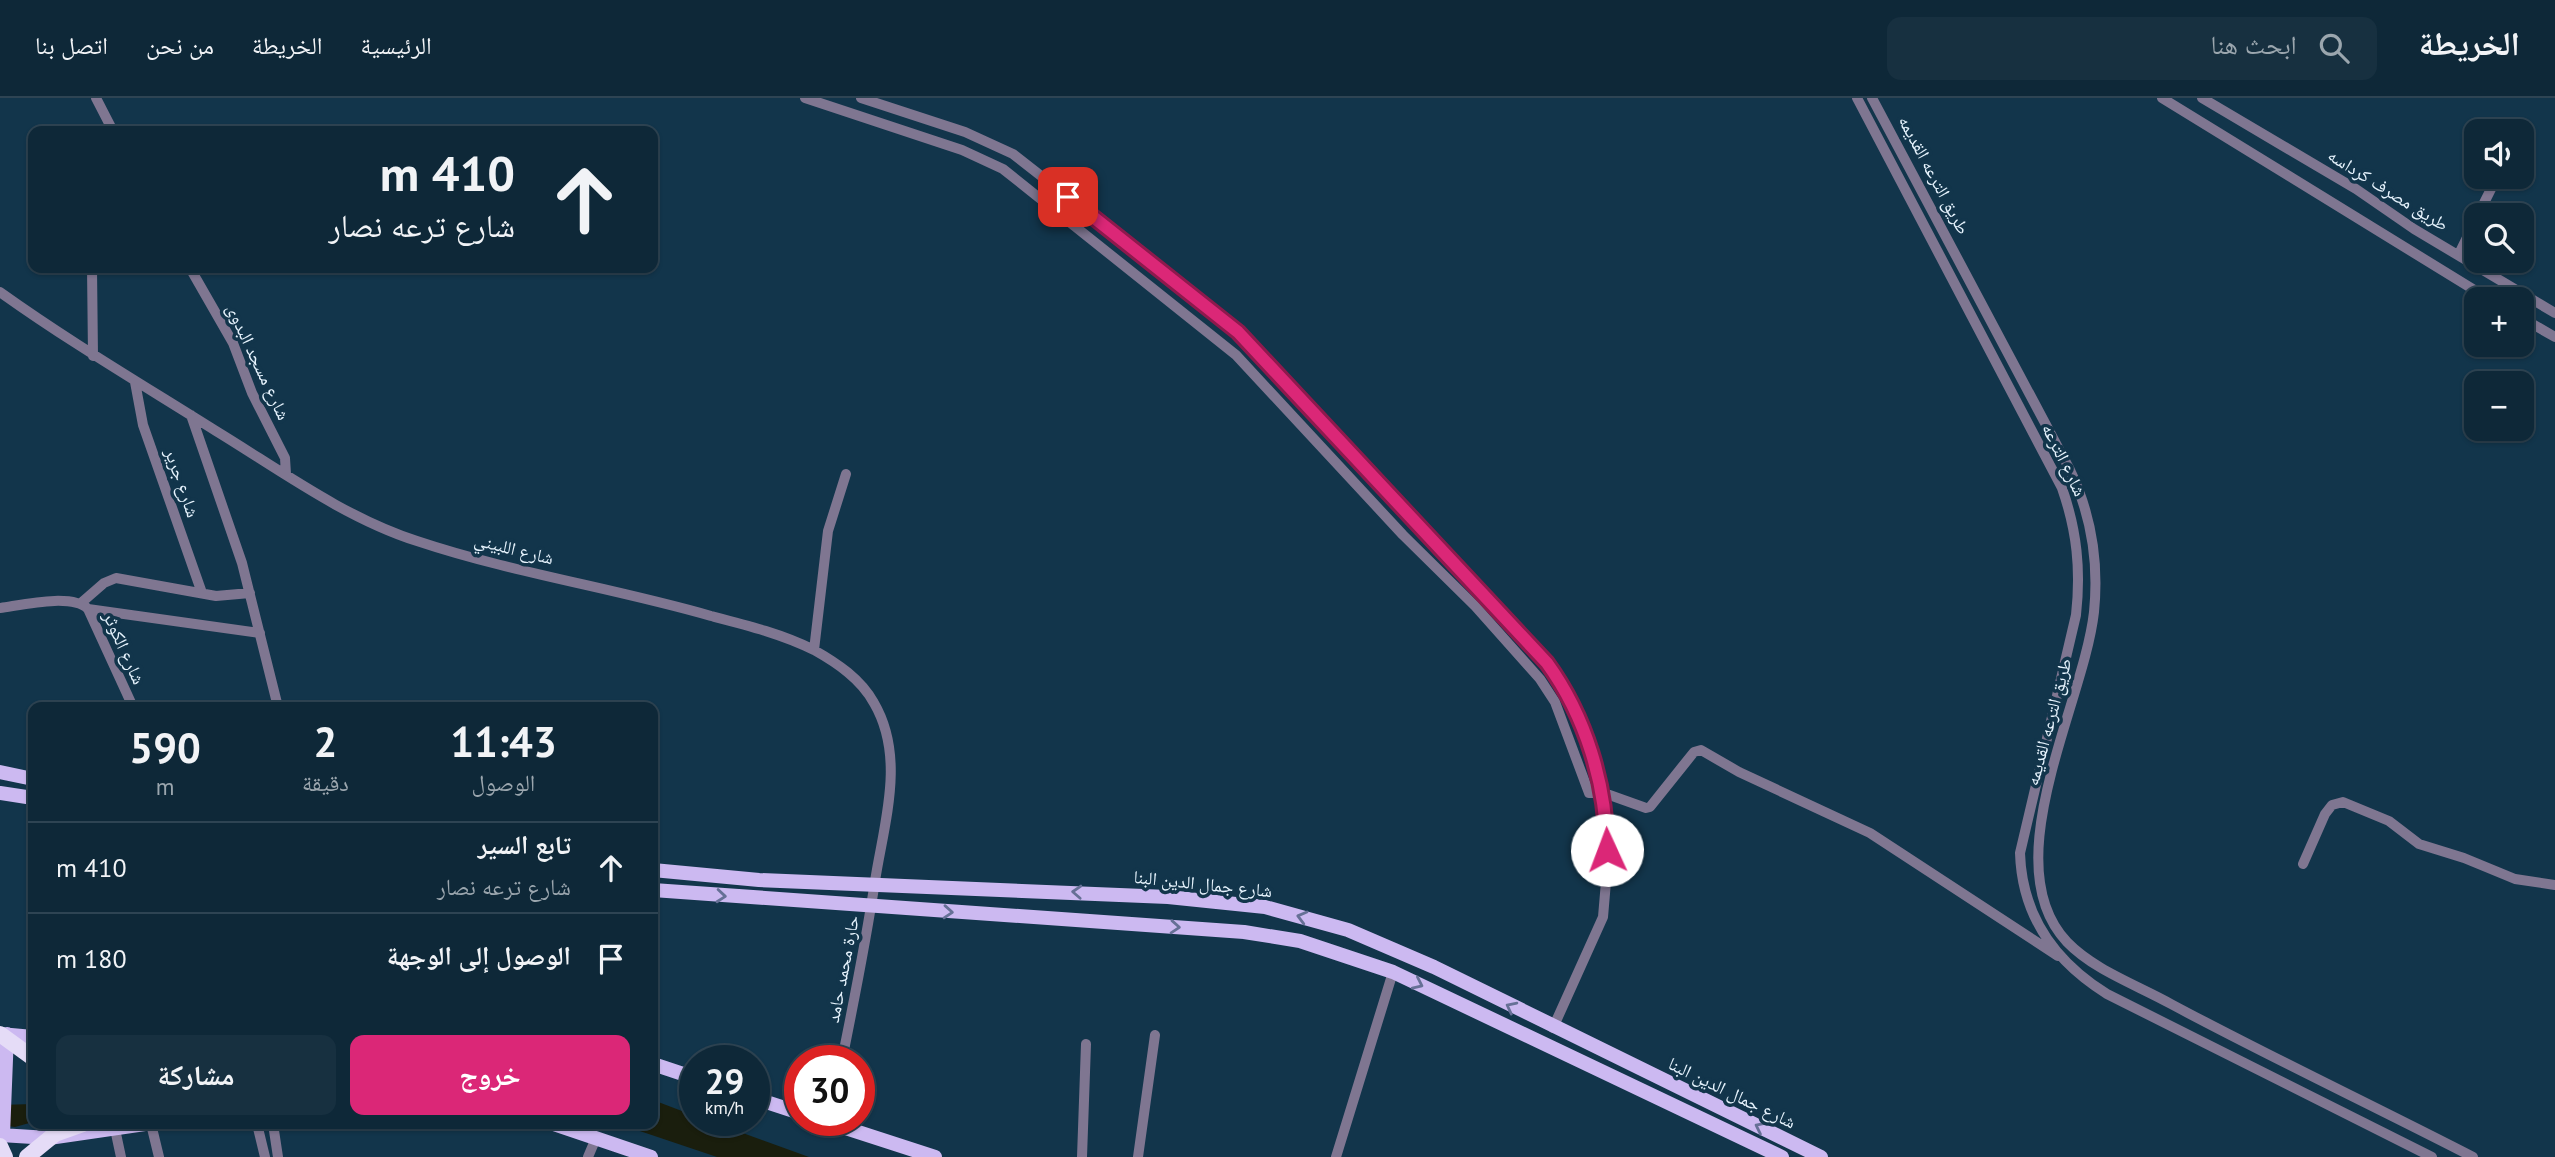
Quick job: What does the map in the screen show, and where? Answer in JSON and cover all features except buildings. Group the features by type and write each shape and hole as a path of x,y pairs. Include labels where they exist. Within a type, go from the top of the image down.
{"highway":[{"path":"3,1034 28,1054"},
{"path":"27,1157 55,1134 69,1129"},
{"path":"1,1136 5,1157"}],"main road":[{"path":"0,772 28,778"},
{"path":"0,793 28,797"},
{"name":"شارع جمال الدين البنا","path":"658,870 759,880 1168,897 1265,907 1348,930 1434,967 1553,1028 1821,1157"},
{"name":"شارع جمال الدين البنا","path":"658,890 873,908 1244,932 1300,941 1393,972 1782,1157"},
{"path":"28,1036 3,1034 1,1136 65,1136 115,1129"},
{"path":"658,1066 679,1073"},
{"path":"569,1129 650,1157"},
{"path":"872,1136 912,1153 935,1157"}],"street":[{"path":"96,98 110,126"},
{"path":"805,98 990,162 1028,187 1222,342 1540,679 1564,721 1587,792 1604,793 1646,808 1650,807 1694,752 1701,750 1739,772 1870,833 2058,956 2084,980 2106,994 2432,1157"},
{"path":"861,98 999,145 1223,318 1547,663 1569,697 1604,793 1607,870 1604,910 1553,1028"},
{"name":"شارع الترعه","path":"1857,98 2062,488 2075,529 2080,576 2076,615 2021,841 2021,870 2034,914 2058,956"},
{"name":"طريق الترعه القديمه","path":"1872,98 2069,468 2090,524 2095,577 2094,614 2081,673 2049,786 2039,838 2038,875 2054,923 2071,946 2101,967 2227,1034 2473,1157"},
{"path":"2162,98 2470,287"},
{"name":"طريق مصرف كرداسه","path":"2202,98 2356,189 2414,229 2554,310"},
{"path":"2403,247 2414,229"},
{"path":"2459,254 2464,244"},
{"path":"92,273 93,356"},
{"name":"شارع مسجد البدوى","path":"193,273 229,335 252,393 285,458 286,474"},
{"path":"1156,289 1168,275"},
{"name":"شارع اللبيني","path":"0,292 93,356 361,519 416,541 664,602 760,629 814,650 859,682 874,703 888,737 889,806 875,884"},
{"path":"2534,325 2555,337"},
{"name":"شارع جرير","path":"135,382 143,425 202,593"},
{"path":"191,415 250,593 277,702"},
{"path":"814,650 828,531 846,474"},
{"path":"85,606 104,583 116,578 231,597 250,593"},
{"name":"شارع الكوثر","path":"0,608 69,600 85,606 131,702"},
{"path":"85,606 260,632"},
{"path":"2035,782 2049,786"},
{"path":"2303,864 2325,814 2332,805 2343,802 2389,821 2419,844 2515,879 2555,884"},
{"name":"حارة محمد حامد","path":"845,1045 873,908 875,884"},
{"path":"1336,1157 1393,972"},
{"path":"1138,1157 1155,1034"},
{"path":"1083,1157 1086,1044"},
{"path":"115,1129 121,1157"},
{"path":"152,1129 159,1157"},
{"path":"258,1129 265,1157"},
{"path":"274,1129 278,1157"},
{"path":"39,1157 65,1136"},
{"path":"587,1157 596,1138"}],"shaded area":[{"path":"658,1102 679,1110 679,1136 751,1136 809,1157 717,1157 634,1129 658,1129"},
{"path":"28,1104 28,1123 15,1127 0,1125 0,1105"}],"route":[{"path":"1068,197 1238,332 1547,663 1569,697 1599,775 1604,793 1607,850"}]}
